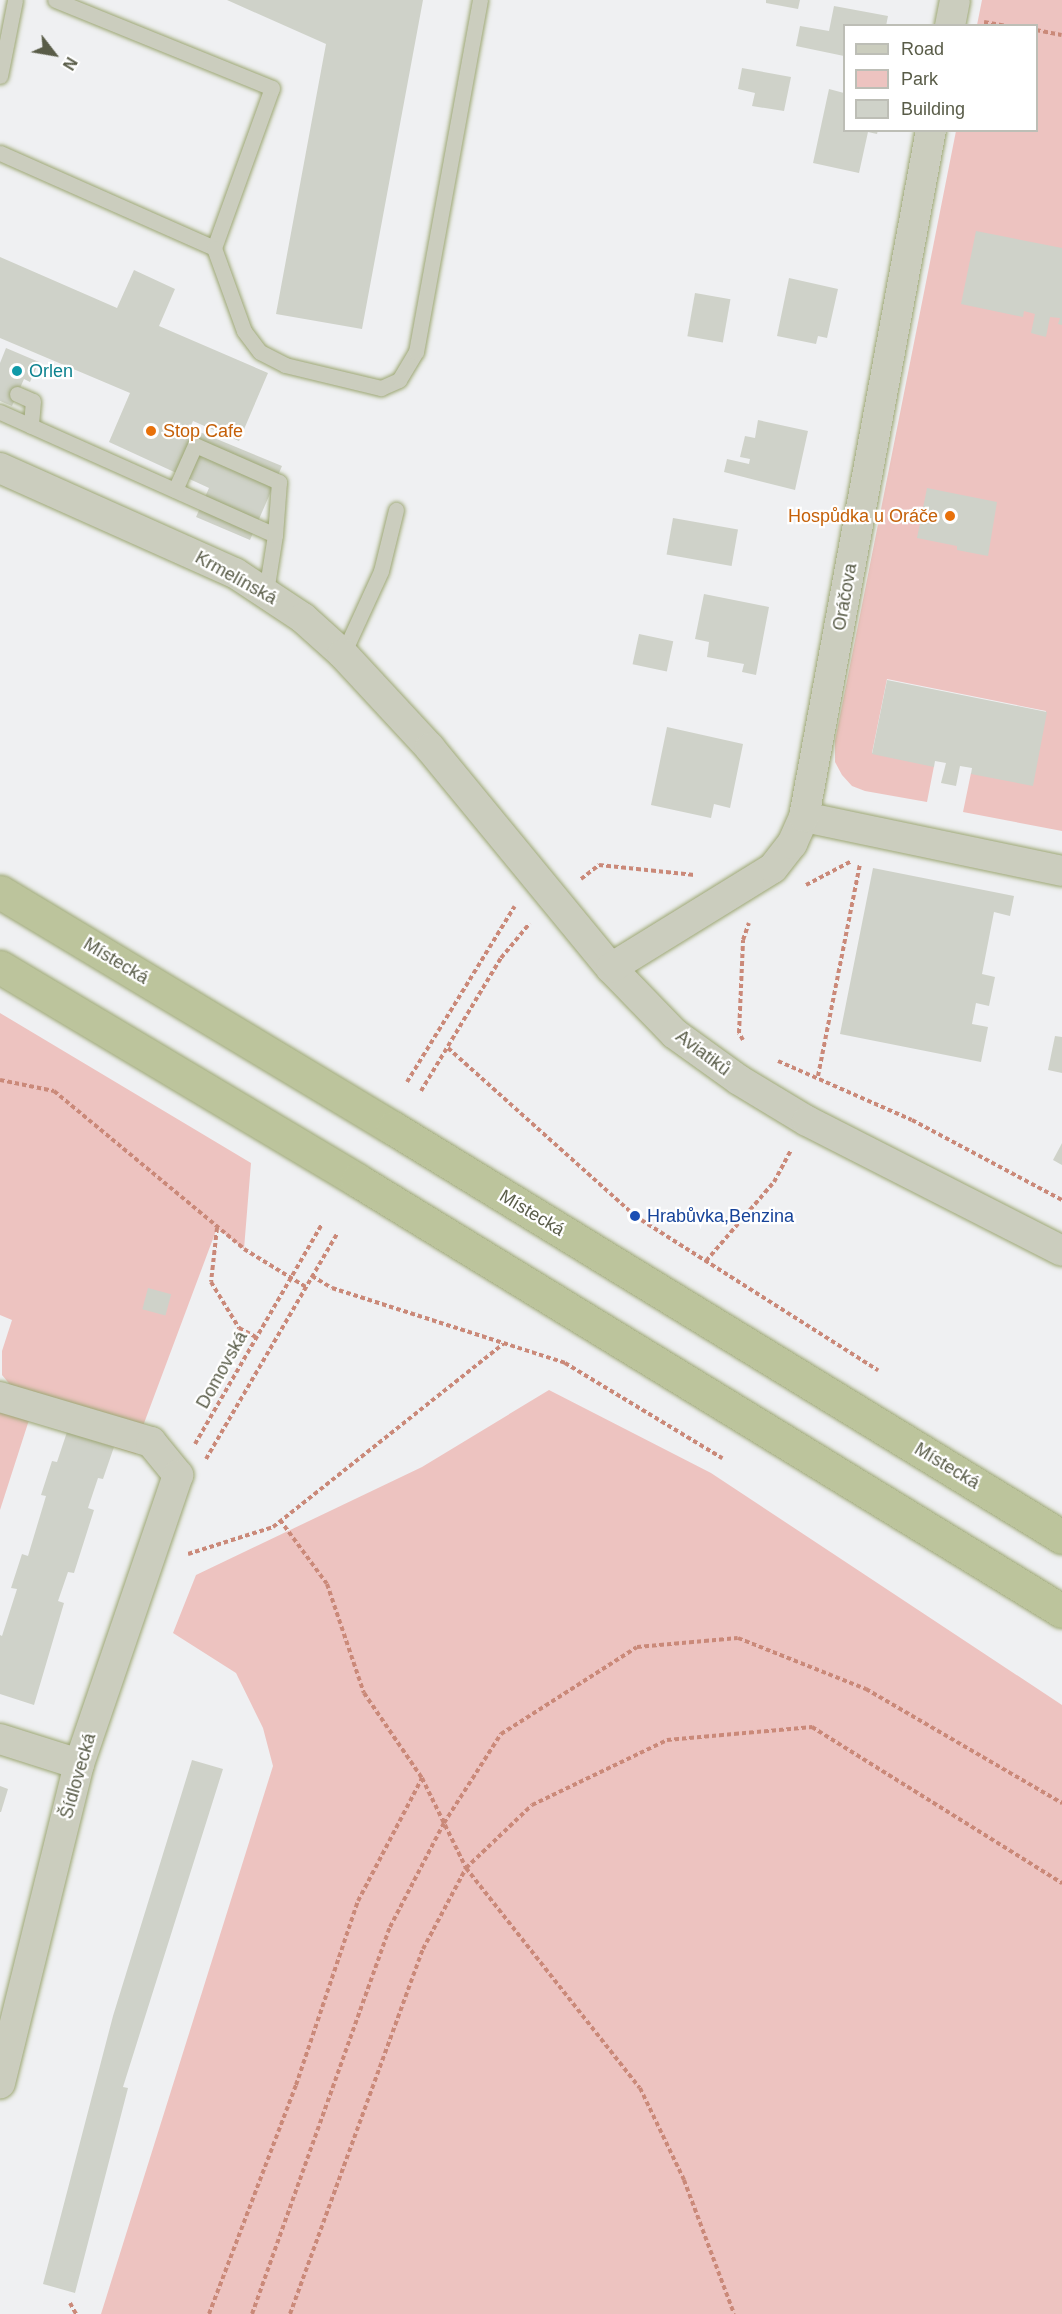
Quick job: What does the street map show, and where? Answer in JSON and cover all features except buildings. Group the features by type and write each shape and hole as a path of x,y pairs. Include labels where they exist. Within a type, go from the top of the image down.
{"highway":[{"name":"Místecká","path":"0,892 403,1134 1062,1537"},
{"path":"0,967 368,1186 1062,1611"}],"street":[{"path":"950,24 955,0"},
{"name":"Oráčova","path":"611,968 742,906 792,844 804,817 931,132"},
{"name":"Krmelínská","path":"0,468 197,555 266,592 303,618 343,654 430,748"},
{"name":"Aviatiků","path":"430,748 611,968 675,1034 739,1080 807,1121 1062,1251"},
{"path":"804,817 1062,872"},
{"path":"0,1397 151,1442 178,1475"},
{"name":"Šídlovecká","path":"0,2084 79,1764 178,1475"},
{"path":"0,1739 79,1764"}],"lane":[{"path":"0,76 15,0"},
{"path":"55,0 272,88 213,248 244,331 260,352 285,365 381,388 399,380 416,352 480,0"},
{"path":"0,153 213,248"},
{"path":"17,394 33,401 31,426"},
{"path":"0,412 275,535"},
{"path":"175,490 195,445 279,482 275,535 266,592"},
{"path":"343,654 381,571 396,510"}],"path":[{"path":"1038,30 1062,35"},
{"path":"801,887 861,856 818,1076"},
{"path":"421,1091 501,958 530,922 599,865 718,878 742,906 743,940 739,1033 748,1049"},
{"path":"407,1082 515,906 530,922"},
{"path":"448,1048 635,1216 878,1370"},
{"path":"768,1057 818,1076 912,1120 1062,1200"},
{"path":"0,1080 54,1091 244,1250 306,1287"},
{"path":"706,1261 774,1182 830,1082"},
{"name":"Domovská","path":"178,1475 322,1224"},
{"path":"217,1227 211,1282 239,1328 256,1337"},
{"path":"178,1475 198,1474 337,1234"},
{"path":"312,1276 332,1288 565,1363 722,1458"},
{"path":"145,1567 273,1527 503,1344"},
{"path":"280,1520 327,1584 364,1693 422,1778 466,1868 640,2088 684,2180 734,2314"},
{"path":"252,2314 390,1927 444,1823 501,1734 637,1647 738,1638 866,1689 1062,1803"},
{"path":"290,2314 423,1949 466,1868 532,1805 667,1740 812,1727 1062,1883"},
{"path":"208,2314 296,2085 358,1901 422,1778"},
{"path":"70,2304 76,2314"}],"green space":[{"path":"982,0 1062,0 1062,831 963,812 971,773 1032,785 1046,711 887,679 872,753 934,766 927,802 865,791 852,786 842,775 835,762 835,741 956,132 1038,132 1038,24 977,24"},
{"path":"0,1013 251,1163 244,1249 217,1228 143,1426 12,1387 2,1375 2,1351 12,1320 0,1315"},
{"path":"549,1390 711,1473 1062,1705 1062,2314 101,2314 273,1766 263,1728 236,1673 173,1633 196,1575 422,1467"},
{"path":"0,1413 19,1414 138,1449 136,1454 29,1420 0,1510"}],"place":[{"name":"Orlen","path":"17,371"},
{"name":"Stop Cafe","path":"151,431"},
{"name":"Hospůdka u Oráče","path":"950,516"},
{"name":"Hrabůvka,Benzina","path":"635,1216"}]}
